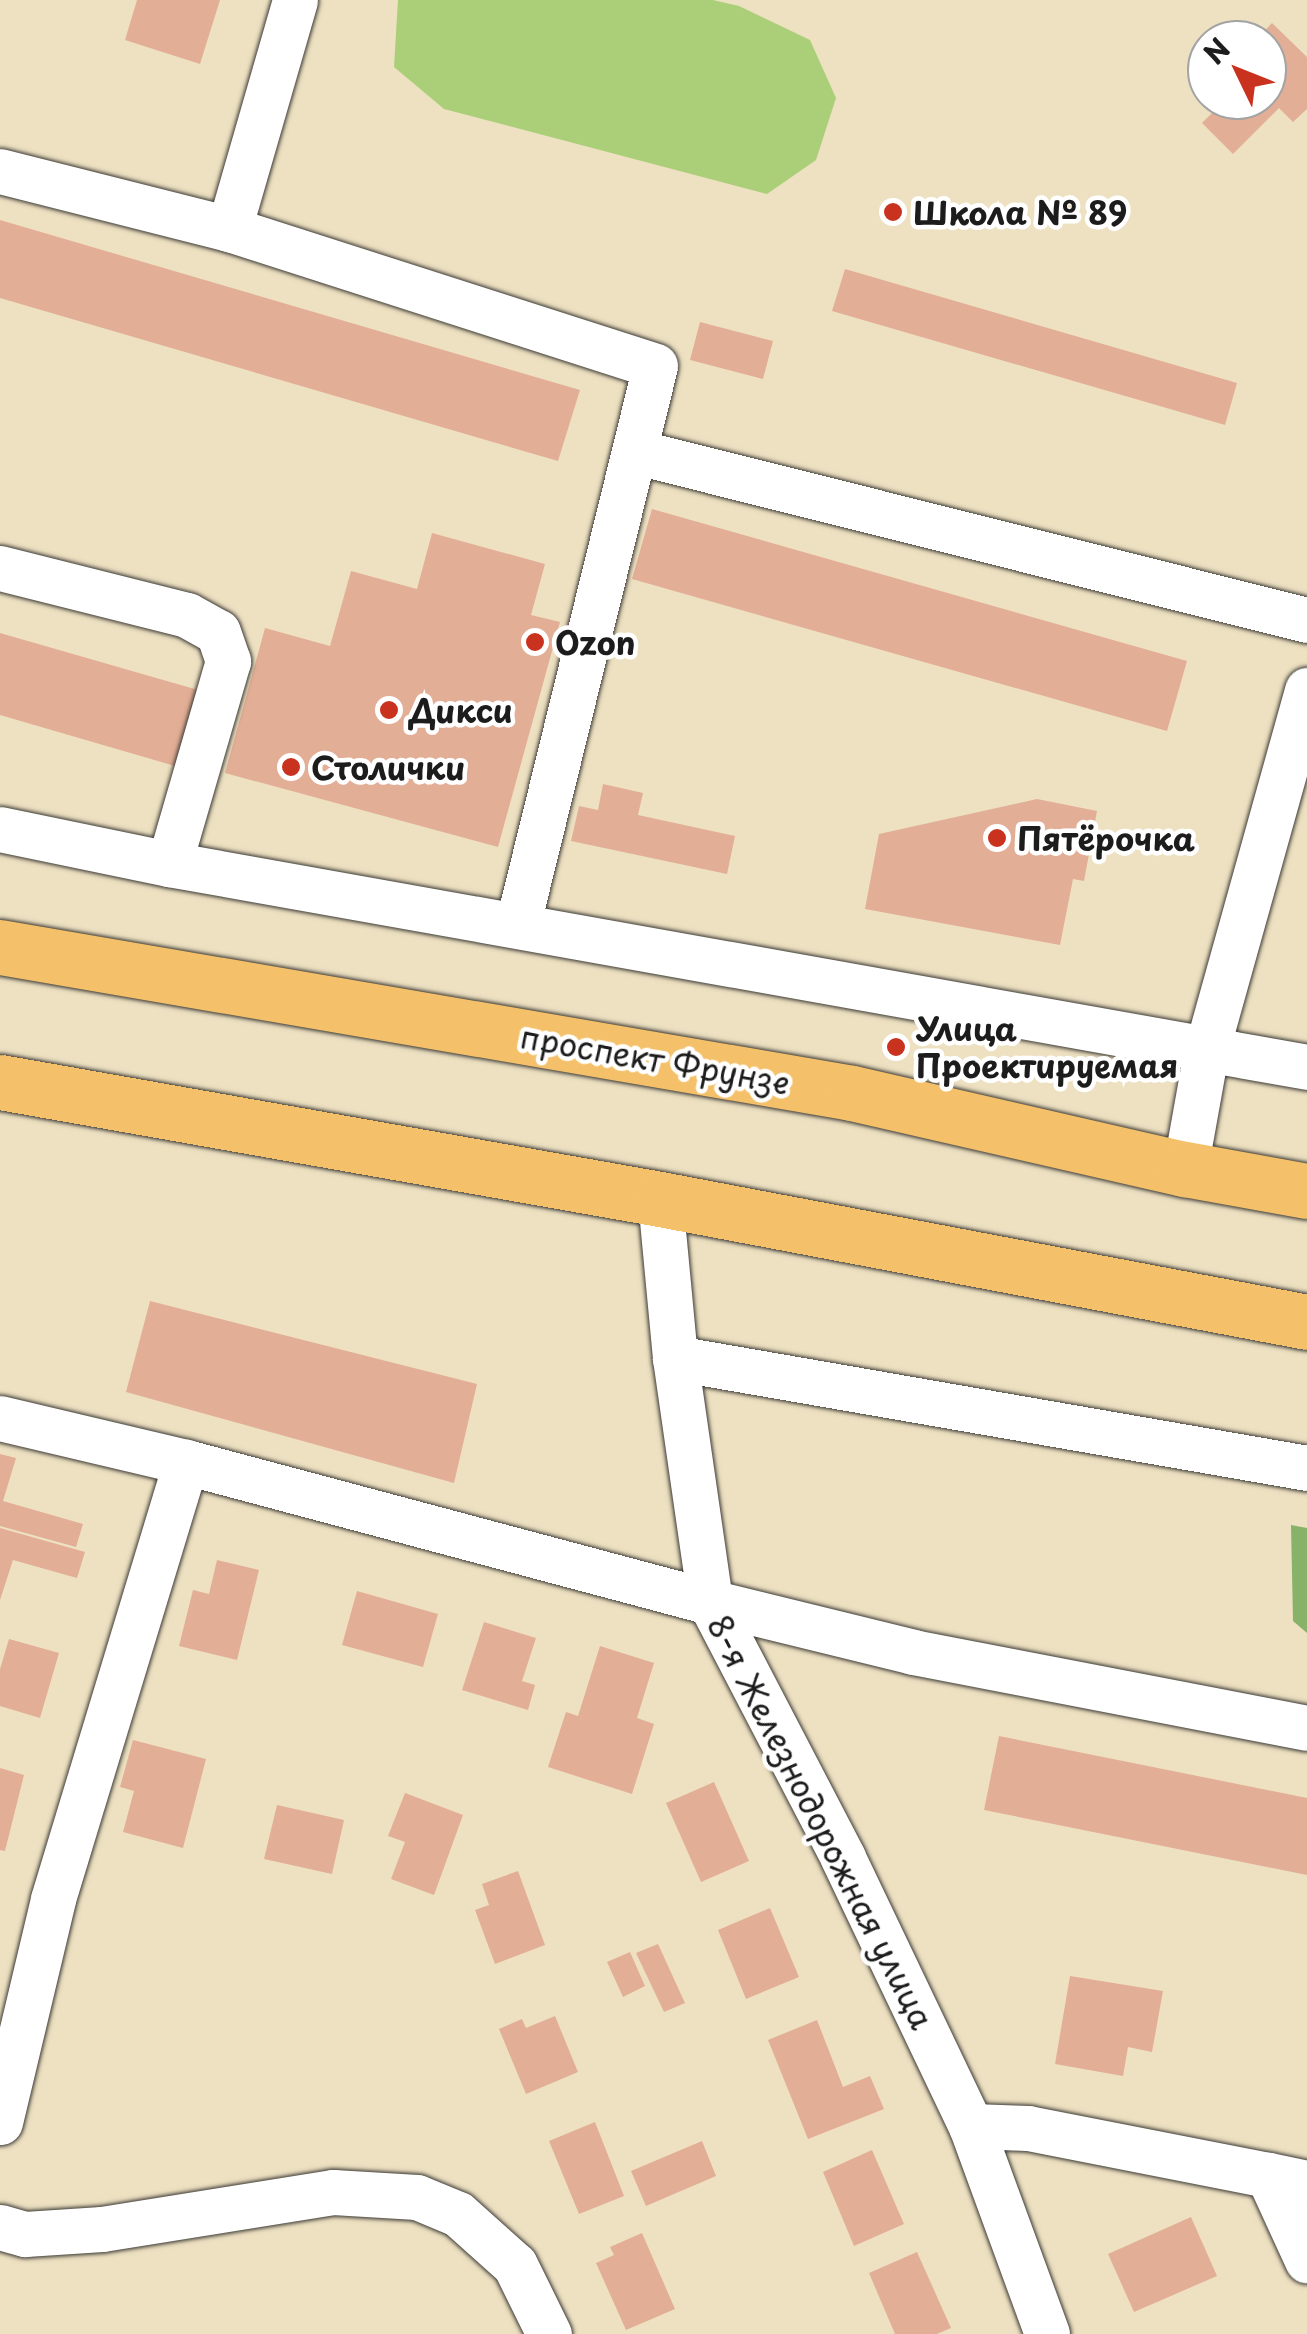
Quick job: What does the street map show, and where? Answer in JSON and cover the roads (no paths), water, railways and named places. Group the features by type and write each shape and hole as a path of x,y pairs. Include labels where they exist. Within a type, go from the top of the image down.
{"main road":[{"name":"проспект Фрунзе","path":"0,947 852,1093 1185,1169 1307,1192"},
{"path":"0,1082 660,1200 1307,1322"}],"street":[{"path":"229,230 295,0"},
{"path":"0,170 229,230 655,366 637,452 518,924"},
{"path":"637,452 1307,620"},
{"path":"0,568 187,615 218,632 228,661 169,864"},
{"path":"1185,1169 1206,1052 1307,690"},
{"path":"0,828 169,864 1307,1067"},
{"path":"660,1200 675,1358 710,1602 913,1652 1307,1728"},
{"path":"675,1358 1307,1468"},
{"name":"8-я Железнодорожная улица","path":"0,1418 186,1462 710,1602 843,1858 972,2126 1047,2334"},
{"path":"0,2122 54,1899 186,1462"},
{"path":"972,2126 1028,2128 1288,2179 1307,2260"},
{"path":"0,2227 25,2234 102,2228 334,2192 417,2197 458,2214 515,2264 548,2334"}],"place":[{"name":"Школа № 89","path":"893,212"},
{"name":"Ozon","path":"535,642"},
{"name":"Дикси","path":"389,710"},
{"name":"Столички","path":"291,767"},
{"name":"Пятёрочка","path":"997,838"},
{"name":"Улица Проектируемая","path":"896,1047"}]}
